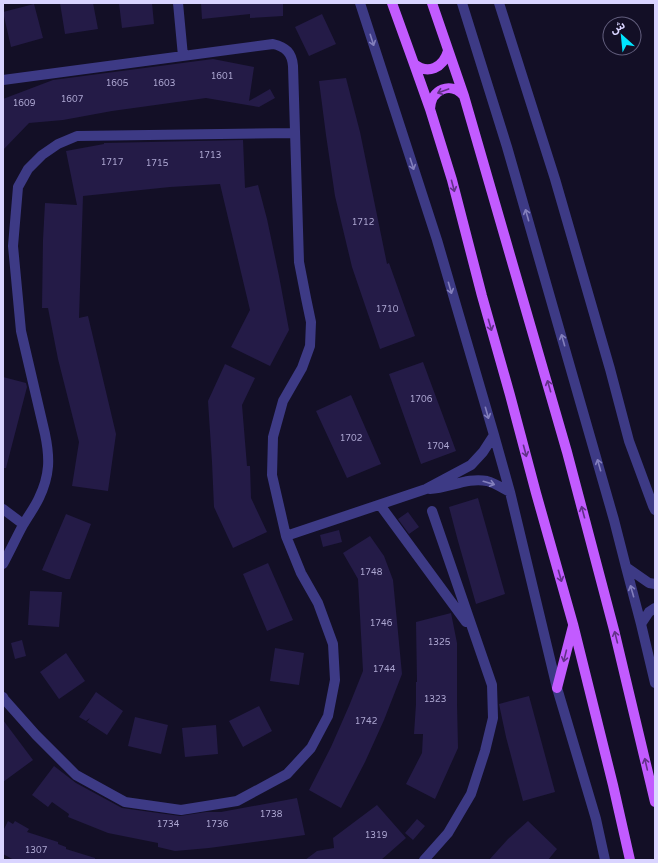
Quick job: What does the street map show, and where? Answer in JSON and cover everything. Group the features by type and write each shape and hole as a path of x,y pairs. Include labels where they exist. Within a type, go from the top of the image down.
{"main road":[{"path":"392,3 430,109 452,180 480,289 573,624 630,860"},
{"path":"432,3 464,96 581,504 612,622 655,802"},
{"path":"414,64 423,69 439,66 443,62 448,51"},
{"path":"430,109 432,99 438,91 442,89 452,88 464,96"},
{"path":"557,688 573,624"}],"street":[{"path":"178,3 183,56"},
{"path":"360,3 437,240 494,435 510,492 557,688 596,819 605,860"},
{"path":"462,3 507,147 614,520 655,683"},
{"path":"499,3 557,186 610,369 629,441 655,510"},
{"path":"3,80 274,44 280,45 290,54 292,60 299,262 311,322 310,346 302,368 283,401 273,437 272,475 286,536 301,573 318,603 333,644 335,680 328,716 311,748 287,774 237,801 181,810 125,802 76,775 36,735 4,700 3,697"},
{"path":"3,564 23,524 39,499 45,484 48,467 46,434 21,331 14,246 18,186 28,169 42,155 58,144 77,136 295,133"},
{"path":"426,490 470,465 483,452 494,435"},
{"path":"286,536 426,490 481,481 494,484 510,492"},
{"path":"380,505 473,631"},
{"path":"3,509 23,524"},
{"path":"424,860 448,833 471,794 485,751 493,718 492,685 432,511"},
{"path":"626,567 649,583 655,584"},
{"path":"641,624 649,612 655,608"},
{"path":"597,860 601,845"}],"building":[{"path":"60,3 93,3 98,29 65,34"},
{"path":"119,3 152,3 154,24 122,28"},
{"path":"201,3 283,3 283,16 250,18 250,14 202,19"},
{"path":"34,4 43,38 11,47 3,12"},
{"path":"322,14 336,44 309,56 295,27"},
{"path":"213,59 254,67 249,101 270,89 275,98 259,107 206,98 112,111 63,120 29,123 3,150 3,99 53,80"},
{"path":"346,78 360,132 387,264 389,263 415,336 380,349 352,267 335,196 319,81"},
{"path":"243,140 245,188 258,185 267,219 289,330 270,366 231,347 250,310 220,184 170,187 83,196 79,318 88,316 116,434 108,491 72,486 79,442 58,359 48,308 42,308 45,203 77,205 66,151 104,143"},
{"path":"423,362 456,451 421,464 389,374"},
{"path":"225,364 255,378 242,405 247,466 250,466 251,498 267,532 233,548 214,507 208,401"},
{"path":"3,377 26,383 27,387 6,468 3,468"},
{"path":"351,395 381,464 347,478 316,411"},
{"path":"478,498 505,594 476,604 449,507"},
{"path":"408,512 419,527 409,534 398,519"},
{"path":"66,514 91,524 70,579 66,579 42,570"},
{"path":"339,530 342,542 323,547 320,535"},
{"path":"370,536 384,556 393,580 402,674 384,720 365,762 341,808 309,790 331,747 363,671 358,579 343,553"},
{"path":"268,563 293,620 267,631 243,574"},
{"path":"30,591 62,592 59,627 28,625"},
{"path":"451,613 457,643 458,748 435,799 406,784 422,753 423,734 414,734 417,682 416,622"},
{"path":"22,640 26,656 15,659 11,643"},
{"path":"275,648 304,653 299,685 270,681"},
{"path":"66,653 85,681 59,699 40,672"},
{"path":"96,692 123,711 107,735 87,722 90,718 86,721 79,717"},
{"path":"529,696 555,792 523,801 499,704"},
{"path":"259,706 272,731 243,747 229,721"},
{"path":"135,717 168,725 161,754 128,746"},
{"path":"3,720 33,760 3,782"},
{"path":"216,725 218,754 185,757 182,728"},
{"path":"54,766 76,783 122,808 180,816 206,812 221,812 297,798 305,835 175,851 158,847 158,843 108,833 68,817 69,814 52,802 48,807 32,795"},
{"path":"377,805 406,838 381,860 305,860 317,851 334,848 333,838"},
{"path":"417,819 425,826 413,840 405,833"},
{"path":"8,821 13,824 15,821 29,829 27,832 58,842 58,844 66,847 66,849 95,858 95,860 14,860 3,854 3,831"},
{"path":"528,821 557,849 548,860 489,860 508,839"}]}
